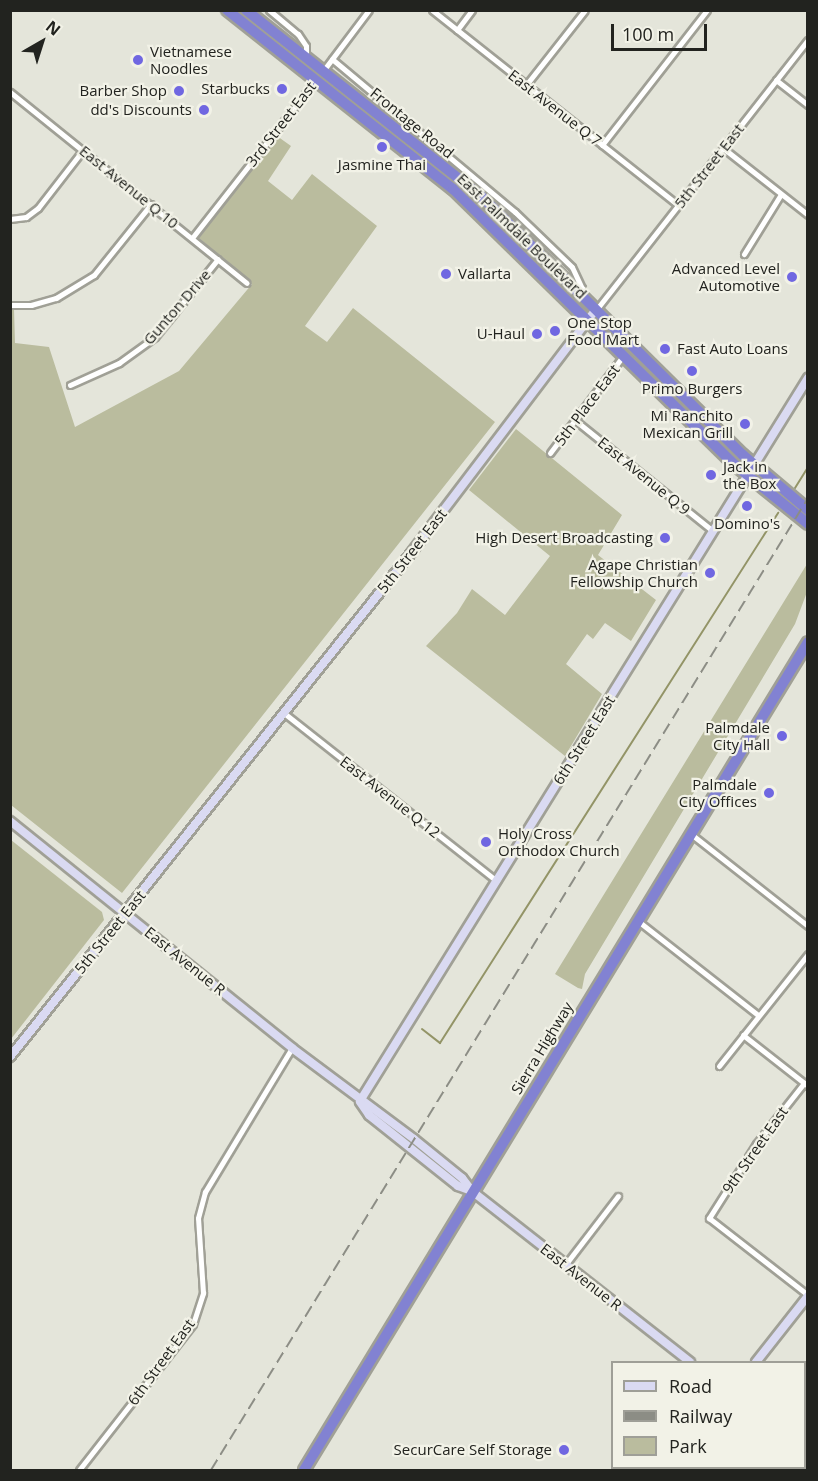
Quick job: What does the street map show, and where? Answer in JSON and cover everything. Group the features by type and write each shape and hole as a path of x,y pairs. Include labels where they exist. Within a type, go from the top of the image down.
{"highway":[{"name":"East Palmdale Boulevard","path":"227,10 453,189 754,465 807,510"},
{"name":"East Palmdale Boulevard","path":"246,10 481,196 578,295 591,316 623,356 747,476 807,524"},
{"name":"Sierra Highway","path":"304,1470 807,642"}],"street":[{"path":"269,10 303,40 306,58"},
{"name":"3rd Street East","path":"192,238 369,10"},
{"name":"East Avenue Q 7","path":"432,10 678,205"},
{"path":"457,30 472,10"},
{"path":"526,85 585,10"},
{"path":"602,145 707,10"},
{"name":"5th Street East","path":"10,1057 285,713 807,40"},
{"name":"Frontage Road","path":"332,58 515,212 572,267 582,288 578,295"},
{"path":"776,80 807,105"},
{"name":"East Avenue Q 10","path":"10,92 247,283"},
{"path":"723,148 807,215"},
{"path":"10,219 26,217 38,208 83,150"},
{"path":"744,254 781,194"},
{"path":"10,305 31,305 56,298 94,275 151,204"},
{"name":"Gunton Drive","path":"70,385 119,363 155,337 218,259"},
{"name":"5th Place East","path":"550,453 623,356"},
{"name":"6th Street East","path":"360,1101 807,378"},
{"name":"East Avenue Q 9","path":"576,421 713,531"},
{"name":"East Avenue Q 12","path":"285,713 497,881"},
{"name":"East Avenue R","path":"10,821 360,1101 369,1115 458,1186 472,1191 689,1361"},
{"path":"690,833 807,926"},
{"path":"637,920 758,1015"},
{"path":"719,1066 807,954"},
{"path":"743,1035 806,1085"},
{"name":"6th Street East","path":"79,1470 193,1324 203,1293 198,1218 205,1192 292,1048"},
{"name":"9th Street East","path":"806,1085 756,1144 710,1218 807,1295"},
{"path":"565,1265 618,1197"},
{"path":"757,1361 807,1295"}],"green space":[{"path":"277,136 291,146 268,181 292,200 312,174 377,226 305,326 327,342 353,308 495,422 122,893 11,805 11,309 14,309 15,343 49,347 75,427 179,371 252,284 199,238"},
{"path":"516,429 622,515 598,555 656,600 631,641 605,623 593,639 587,634 566,664 602,694 565,756 426,646 457,613 472,589 505,615 550,556 469,490"},
{"path":"807,564 807,592 795,624 585,974 582,989 578,988 555,974"},
{"path":"11,840 102,912 104,920 11,1039"}],"waterway":[{"path":"795,488 808,467"},
{"path":"422,1029 440,1043 778,513"}],"railway":[{"path":"211,1470 808,498"}],"place":[{"name":"Vietnamese Noodles","path":"138,60"},
{"name":"Starbucks","path":"282,89"},
{"name":"Barber Shop","path":"179,91"},
{"name":"dd's Discounts","path":"204,110"},
{"name":"Jasmine Thai","path":"382,147"},
{"name":"Vallarta","path":"446,274"},
{"name":"Advanced Level Automotive","path":"792,277"},
{"name":"One Stop Food Mart","path":"555,331"},
{"name":"U-Haul","path":"537,334"},
{"name":"Fast Auto Loans","path":"665,349"},
{"name":"Primo Burgers","path":"692,371"},
{"name":"Mi Ranchito Mexican Grill","path":"745,424"},
{"name":"Jack in the Box","path":"711,475"},
{"name":"Domino's","path":"747,506"},
{"name":"High Desert Broadcasting","path":"665,538"},
{"name":"Agape Christian Fellowship Church","path":"710,573"},
{"name":"Palmdale City Hall","path":"782,736"},
{"name":"Palmdale City Offices","path":"769,793"},
{"name":"Holy Cross Orthodox Church","path":"486,842"},
{"name":"SecurCare Self Storage","path":"564,1450"}]}
